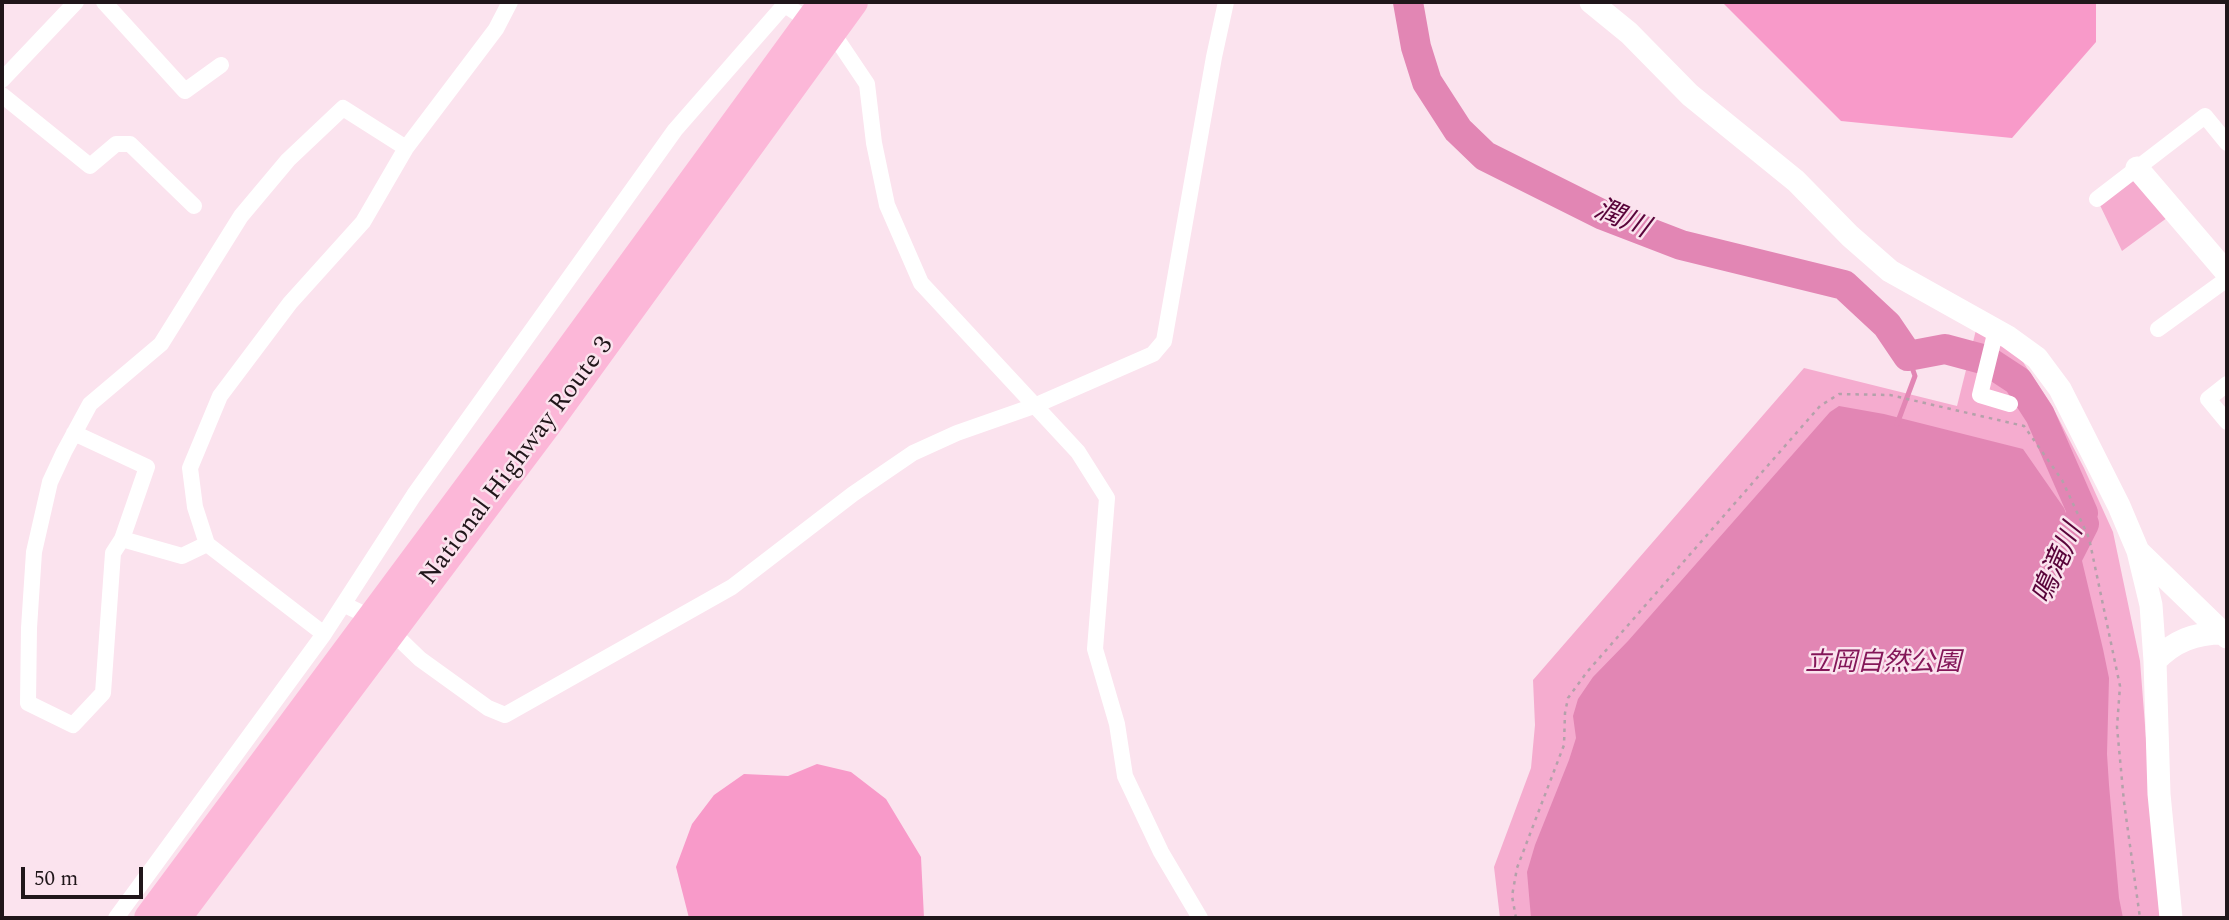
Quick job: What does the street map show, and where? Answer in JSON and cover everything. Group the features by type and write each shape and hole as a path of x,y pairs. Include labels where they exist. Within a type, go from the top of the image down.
{"highway":[{"name":"National Highway Route 3","path":"176,918 382,625 822,19 852,2"},
{"name":"National Highway Route 3","path":"149,918 382,625"}],"street":[{"path":"2,80 76,2"},
{"path":"104,2 185,91 222,65"},
{"path":"324,634 207,544 195,507 191,468 220,396 290,303 363,222 406,148 496,29 510,2"},
{"path":"345,605 382,625 420,659 488,708 505,715 732,587 853,494 913,453 957,433 1034,406 1153,354 1164,341 1226,2"},
{"path":"1591,2 1629,33 1690,95 1797,181 1850,236 1890,271 1996,330 2037,358 2060,389 2119,506 2138,551 2151,604 2159,794 2171,918"},
{"path":"116,918 345,605 414,495 675,130 785,3 822,19 867,84 874,143 887,205 921,283 1078,452 1107,498 1095,649 1117,724 1125,776 1161,852 1200,918"},
{"path":"2,95 90,166 116,144 130,144 194,206"},
{"path":"74,433 146,467 122,539 113,553 103,693 73,724 28,703 29,628 34,552 50,482 74,433 90,404 162,344 241,216 288,160 343,108 406,148"},
{"path":"2097,199 2205,116 2227,143"},
{"path":"2137,168 2227,273"},
{"path":"2158,329 2227,279"},
{"path":"1996,330 1980,395 2010,404"},
{"path":"2227,384 2208,400 2227,422"},
{"path":"122,539 182,556 207,544"},
{"path":"2138,551 2225,635"},
{"path":"2155,661 2178,642 2207,633 2225,635"}],"path":[{"path":"1516,918 1512,896 1517,868 1564,745 1568,698 1587,672 1820,406 1839,394 1895,397 2024,426 2062,481 2089,537 2120,686 2117,727 2140,918"}],"green space":[{"path":"2137,168 2175,212 2122,251 2097,199"},
{"name":"立岡自然公園","path":"1976,330 2002,343 2023,362 2051,404 2113,532 2140,661 2160,918 1500,918 1494,867 1531,768 1535,725 1533,680 1804,368 1957,406"}],"shaded area":[{"path":"1722,2 2096,2 2096,42 2012,138 1841,121"},
{"path":"817,764 851,772 886,799 921,857 924,918 689,918 676,867 692,824 714,795 744,774 788,776"}],"water":[{"name":"立岡自然公園","path":"1839,406 1884,414 2023,449 2064,508 2078,544 2109,678 2107,754 2123,918 1531,918 1527,872 1576,738 1573,716 1578,699 1593,677 1830,412"}],"waterway":[{"name":"潤川","path":"1408,2 1416,47 1427,82 1458,130 1485,156 1603,215 1681,245 1844,285 1887,325 1908,356 1945,349 1986,360 2018,381 2040,415 2083,513 2081,515 2084,524 2058,575"},
{"path":"1897,424 1915,376 1908,356"}],"water label":[{"name":"鳴滝川","path":"2060,565"}]}
